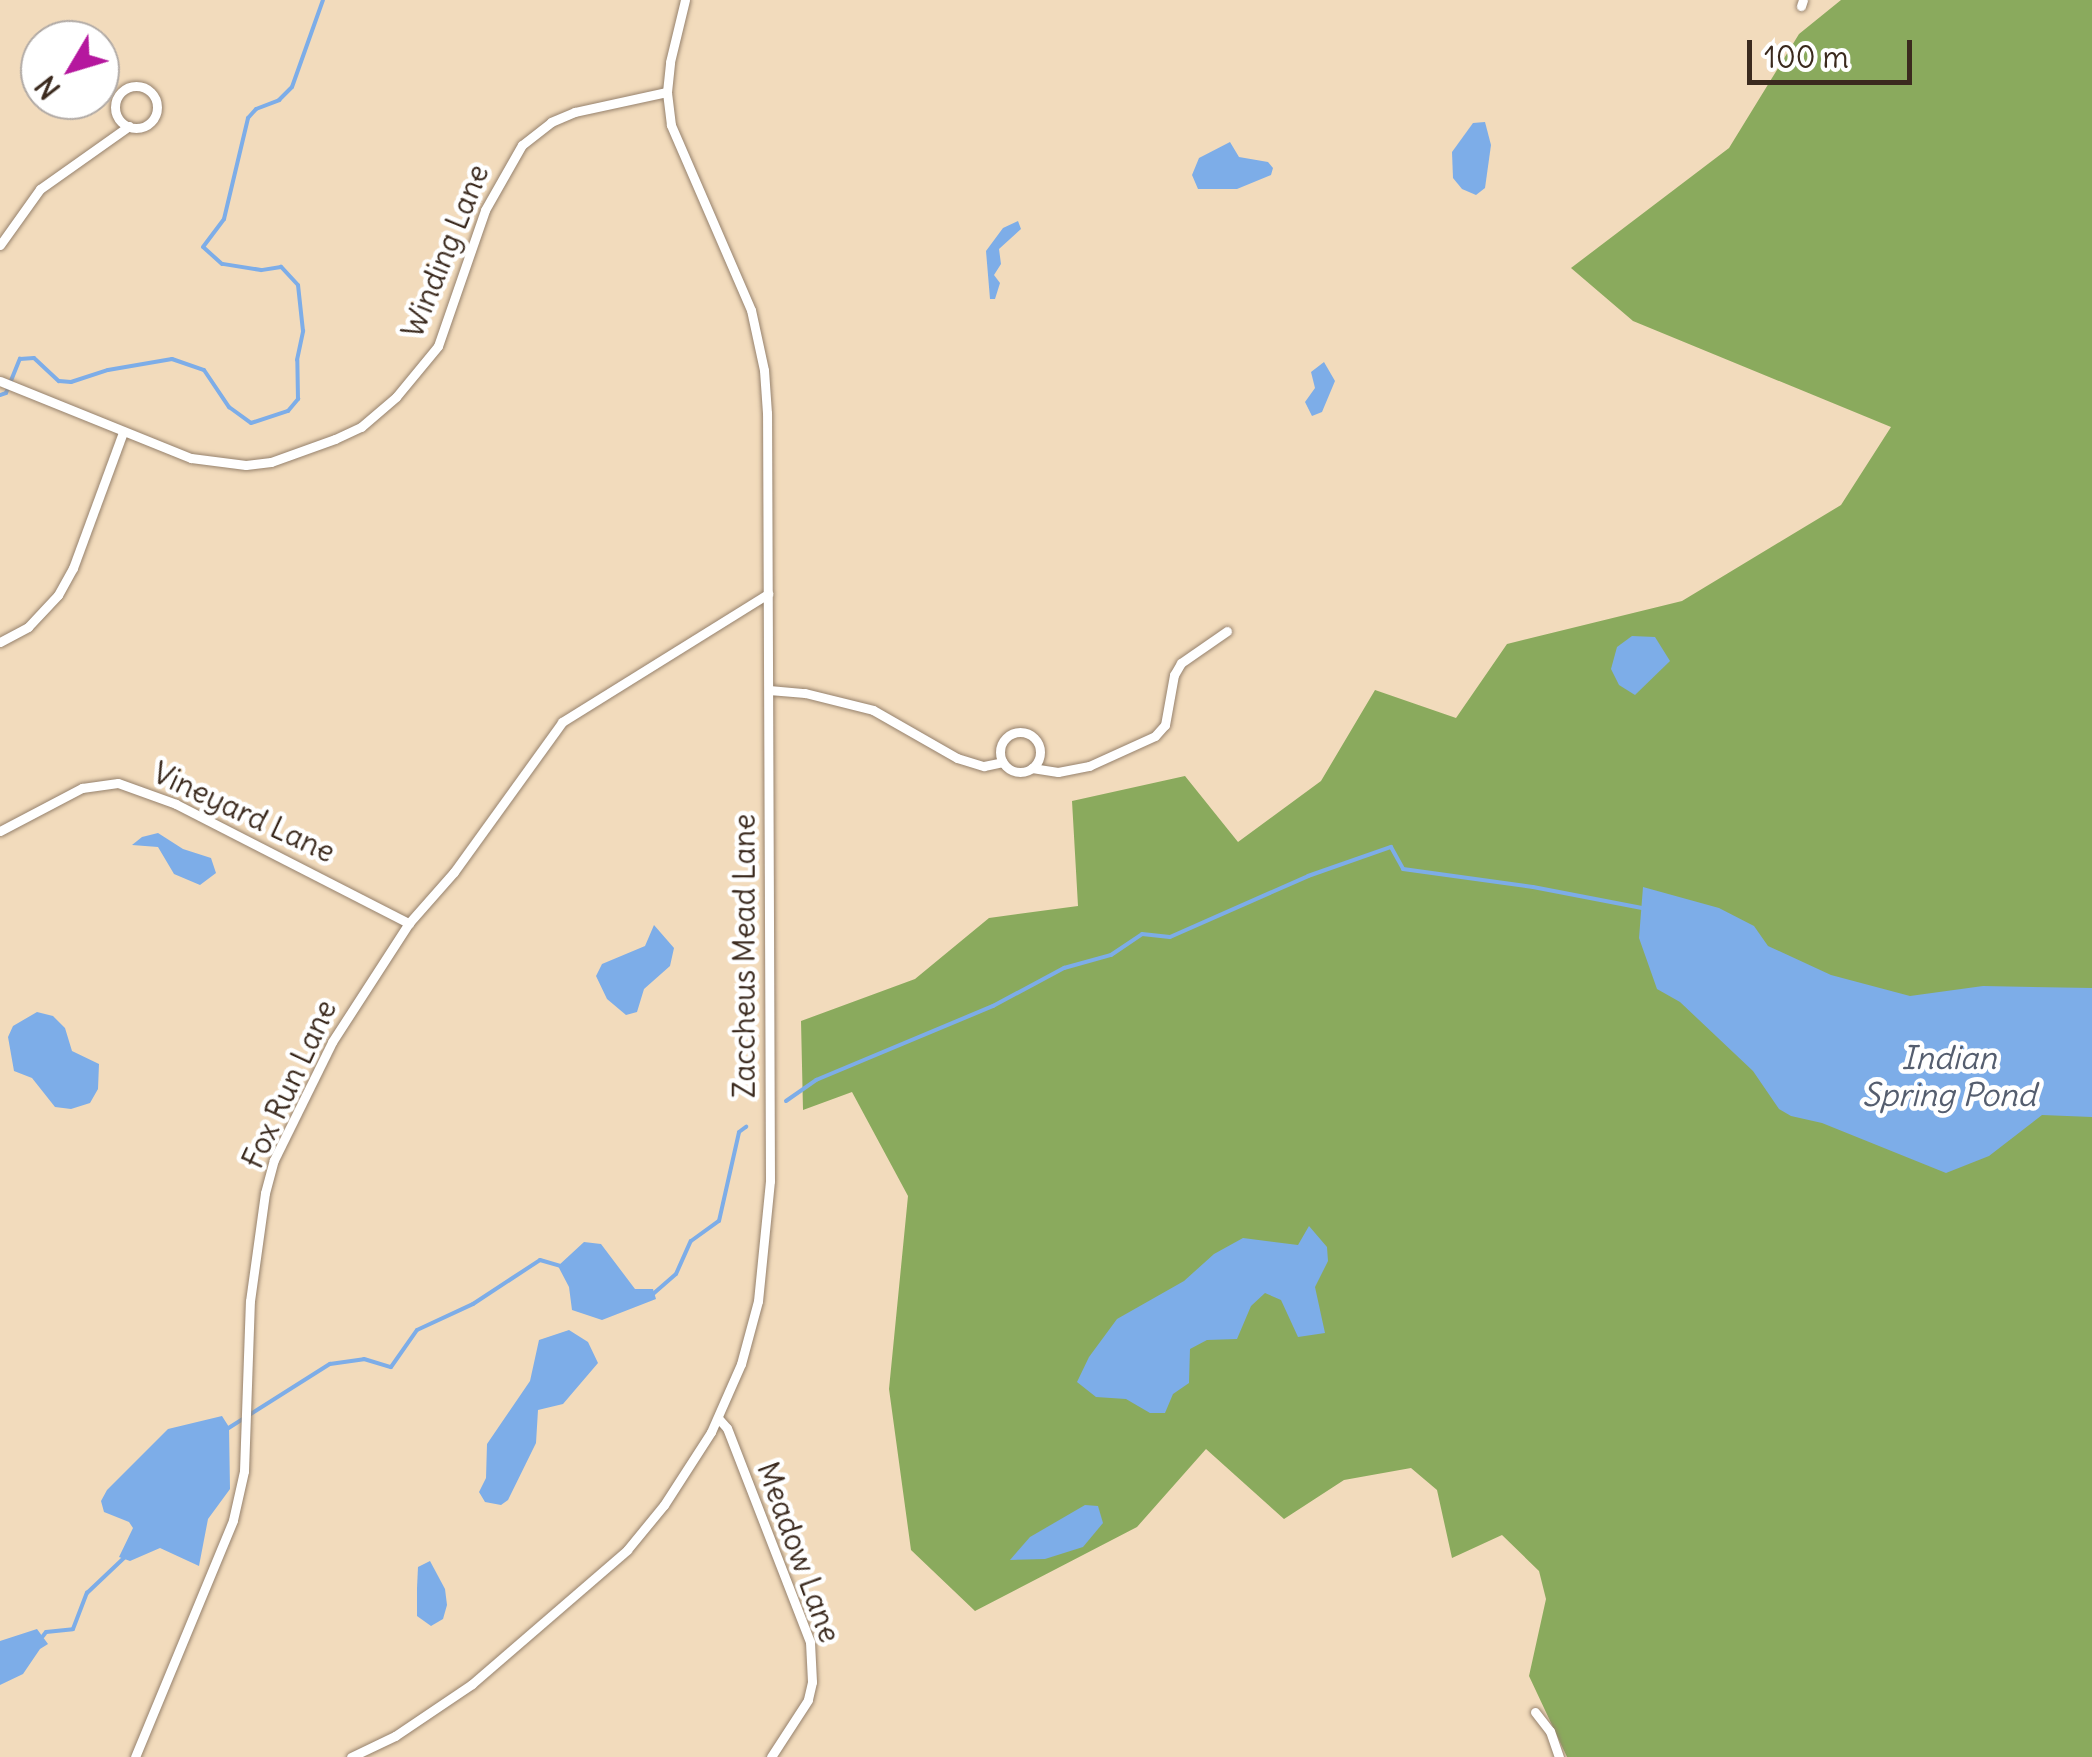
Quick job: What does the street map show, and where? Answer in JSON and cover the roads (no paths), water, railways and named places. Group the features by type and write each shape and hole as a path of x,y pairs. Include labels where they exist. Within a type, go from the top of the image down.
{"street":[{"name":"Zaccheus Mead Lane","path":"352,1757 398,1734 472,1684 605,1572 664,1505 718,1418 741,1364 758,1302 767,1240 767,413 760,341 734,271 678,148 667,92 685,0"},
{"path":"0,245 40,189 129,126 143,127 157,112 155,98 145,88 132,86 117,98 118,118 129,126"},
{"name":"Winding Lane","path":"0,381 191,458 246,465 298,454 361,427 396,398 438,346 485,210 520,147 535,132 575,112 667,92"},
{"path":"0,642 36,621 58,595 73,568 124,432"},
{"name":"Fox Run Lane","path":"135,1757 236,1504 244,1470 250,1301 274,1160 332,1042 409,923 460,865 562,722 768,594"},
{"path":"769,690 804,693 872,710 957,758 984,766 1002,762 1020,772 1032,768 1058,772 1089,766 1155,736 1164,725 1174,675 1181,663 1227,631"},
{"path":"1002,762 1002,744 1020,731 1030,734 1040,746 1040,759 1032,768"},
{"name":"Vineyard Lane","path":"0,832 82,788 118,783 176,804 409,923"},
{"name":"Meadow Lane","path":"718,1418 727,1428 810,1642 812,1682 808,1700 772,1757"},
{"path":"1535,1712 1550,1731 1559,1757"}],"water":[{"path":"1485,122 1491,145 1485,188 1476,195 1462,189 1453,178 1452,152 1473,123"},
{"path":"1230,142 1239,157 1268,162 1273,168 1271,175 1237,189 1198,189 1192,175 1199,158"},
{"path":"1018,221 1021,229 999,249 1001,264 994,275 1000,283 995,299 990,299 986,251 1003,228"},
{"path":"1324,362 1335,381 1322,412 1312,416 1305,402 1315,388 1311,372"},
{"path":"1632,636 1655,637 1670,661 1635,695 1619,685 1611,669 1617,647"},
{"path":"158,833 183,849 211,858 216,873 200,885 174,874 158,847 132,845 142,837"},
{"name":"Indian Spring Pond","path":"1643,887 1719,908 1754,926 1768,946 1831,975 1910,996 1983,986 2092,988 2092,1117 2042,1115 1989,1156 1946,1173 1822,1123 1791,1116 1779,1109 1753,1071 1680,1002 1657,989 1639,938"},
{"path":"654,925 674,948 670,966 644,989 637,1012 626,1015 607,999 596,976 602,964 645,946"},
{"path":"37,1012 53,1016 65,1028 72,1051 99,1064 98,1089 90,1103 71,1109 55,1107 32,1078 14,1071 8,1037 13,1026"},
{"path":"1309,1226 1327,1247 1328,1261 1315,1287 1325,1333 1298,1337 1281,1300 1265,1293 1251,1306 1237,1339 1207,1340 1190,1349 1189,1383 1173,1394 1165,1413 1150,1413 1126,1399 1096,1397 1077,1382 1089,1357 1117,1319 1184,1281 1214,1254 1243,1238 1298,1245"},
{"path":"584,1242 601,1244 635,1289 653,1289 656,1299 602,1320 572,1310 569,1287 558,1266"},
{"path":"569,1330 588,1342 598,1363 563,1404 538,1410 536,1443 508,1500 501,1505 485,1502 479,1492 486,1478 487,1444 530,1381 539,1340"},
{"path":"222,1416 229,1427 230,1489 208,1519 199,1566 160,1548 130,1561 119,1557 133,1528 129,1522 104,1512 101,1501 107,1490 168,1429"},
{"path":"1085,1505 1098,1506 1103,1523 1083,1547 1045,1559 1010,1560 1030,1537"},
{"path":"430,1561 445,1589 447,1605 443,1619 431,1626 417,1616 418,1567"},
{"path":"37,1629 48,1644 23,1674 0,1685 0,1641"}],"waterway":[{"path":"0,395 6,393 20,359 34,358 59,381 71,382 108,370 172,359 204,370 229,407 251,423 288,411 298,399 297,360 303,331 298,285 281,267 261,270 222,264 203,247 224,219 248,118 256,109 279,100 292,87 323,0"},
{"path":"786,1101 816,1080 993,1006 1064,968 1111,955 1142,934 1170,937 1308,876 1391,847 1403,869 1533,887 1642,908"},
{"path":"653,1294 676,1274 691,1241 719,1221 739,1132 746,1127"},
{"path":"227,1429 330,1364 364,1359 391,1367 417,1330 473,1304 540,1260 561,1266"},
{"path":"43,1636 46,1632 73,1629 87,1593 125,1557"}]}
